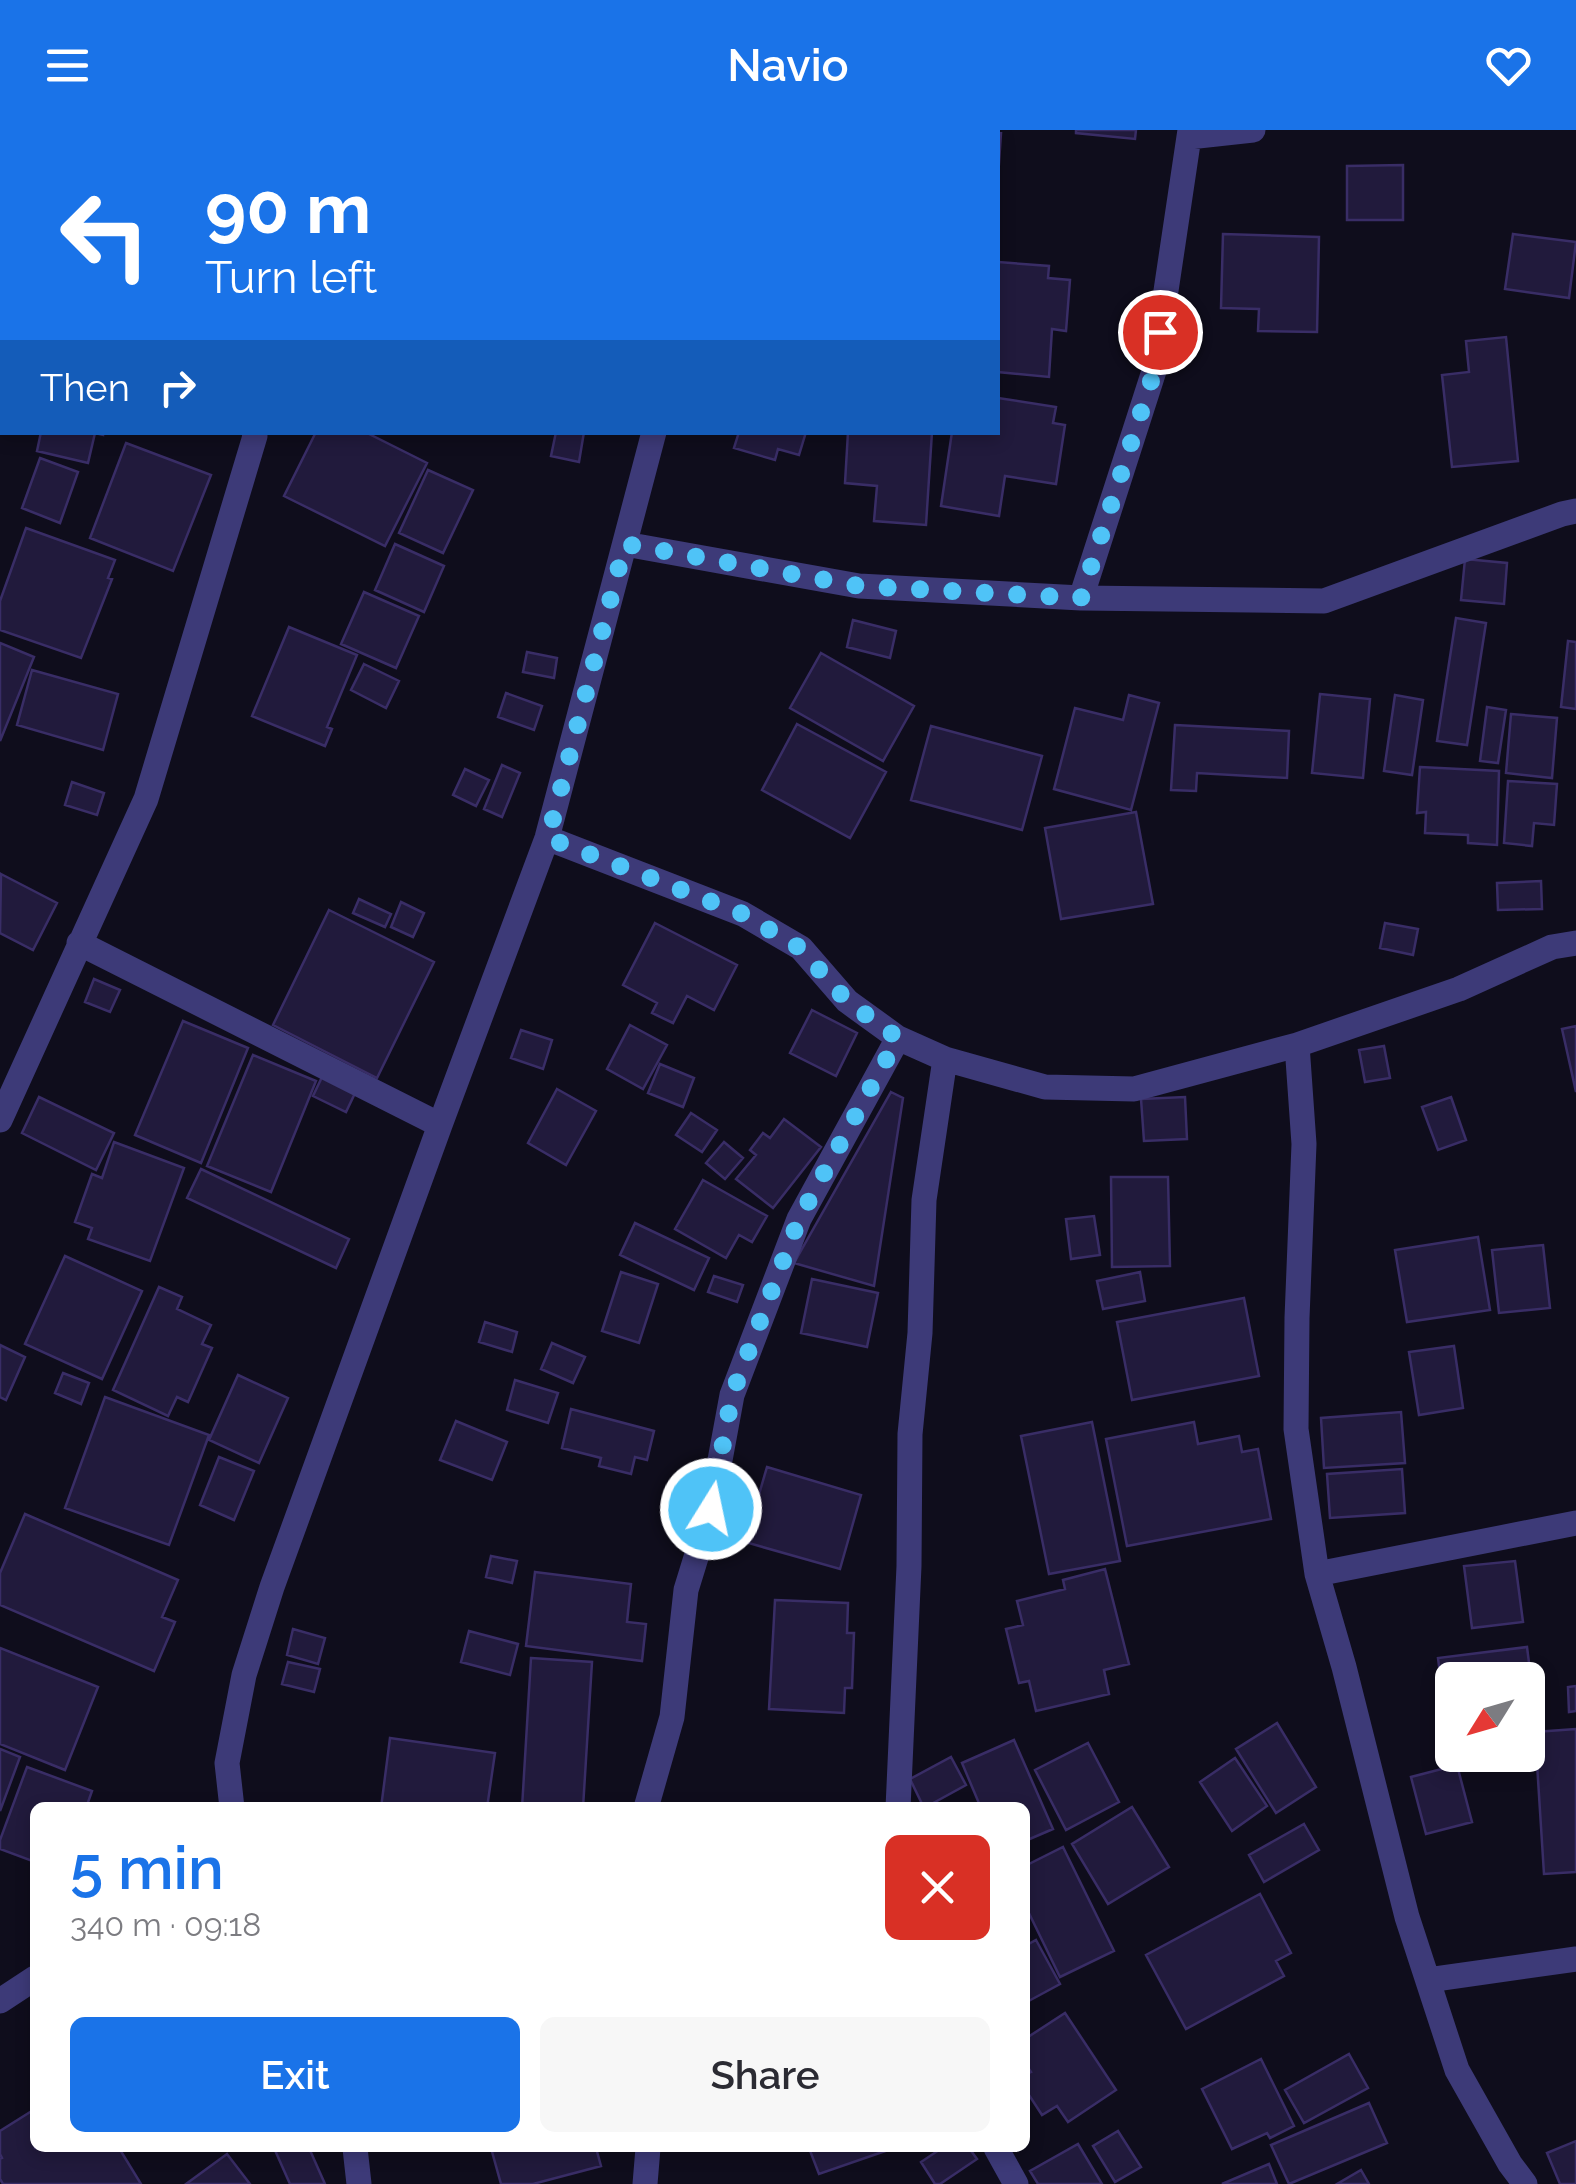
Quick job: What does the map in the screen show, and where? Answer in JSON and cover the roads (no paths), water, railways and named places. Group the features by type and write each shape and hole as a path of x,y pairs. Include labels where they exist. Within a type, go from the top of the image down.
{"street":[{"path":"1081,598 1154,372 1189,133 1253,130"},
{"path":"0,1120 146,800 255,435"},
{"path":"231,1802 228,1763 244,1674 440,1125 548,838 653,435"},
{"path":"625,544 859,586 1081,598 1324,601 1576,511"},
{"path":"548,838 743,914 800,948 847,1001 898,1038 946,1059 1045,1086 1134,1090 1296,1045 1459,989 1552,947 1576,942"},
{"path":"79,944 440,1125"},
{"path":"648,1802 672,1717 686,1590 711,1509 732,1395 799,1219 898,1038"},
{"path":"1296,1045 1304,1144 1296,1429 1317,1574 1407,1917 1457,2070 1525,2184"},
{"path":"898,1802 909,1566 910,1434 920,1333 924,1200 946,1059"},
{"path":"1317,1574 1576,1524"},
{"path":"1428,1980 1576,1959"},
{"path":"0,2002 30,1981"},
{"path":"355,2152 359,2184"},
{"path":"645,2184 648,2152"},
{"path":"998,2152 1016,2184"}]}
